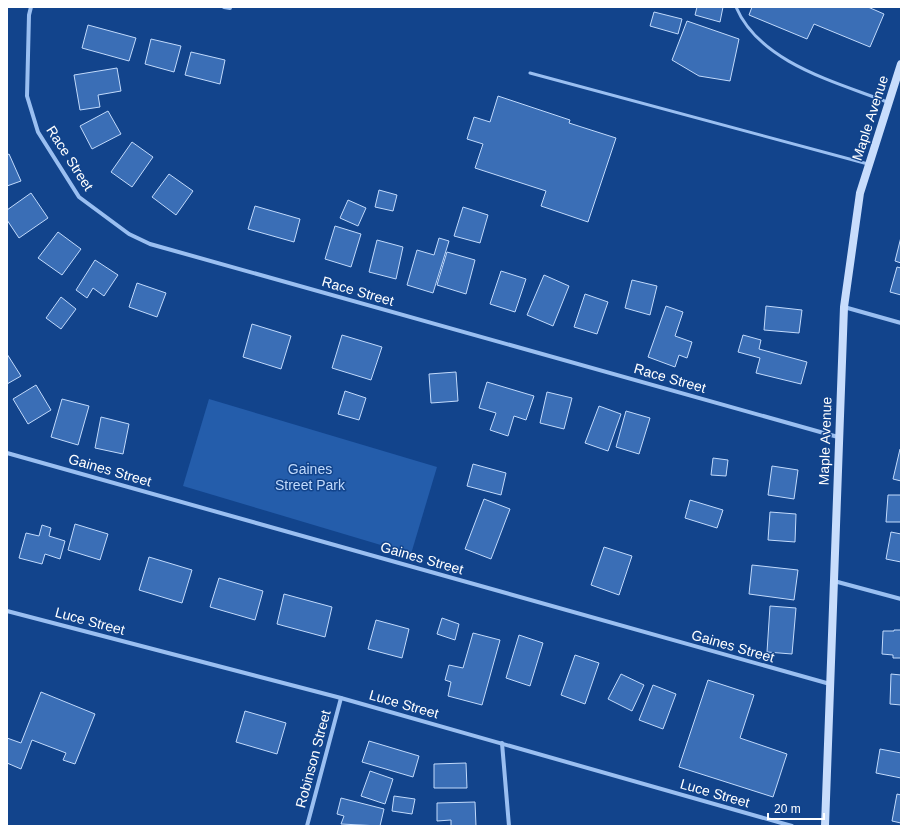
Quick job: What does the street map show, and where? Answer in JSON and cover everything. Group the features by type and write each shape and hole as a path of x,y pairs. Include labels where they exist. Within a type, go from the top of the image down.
{"main road":[{"name":"Maple Avenue","path":"825,826 838,437 844,307 860,193 901,64"}],"street":[{"name":"Race Street","path":"31,7 29,15 28,96 38,132 79,197 129,234 150,244 838,437"},
{"path":"224,7 230,8"},
{"path":"844,307 901,323"},
{"name":"Gaines Street","path":"7,453 830,684"},
{"path":"833,581 901,599"},
{"name":"Luce Street","path":"7,611 341,698 792,826"},
{"name":"Robinson Street","path":"307,826 341,698"},
{"path":"502,743 509,826"}],"lane":[{"path":"736,7 749,28 780,57 889,103"},
{"path":"530,73 869,164"}],"green space":[{"name":"Gaines Street Park","path":"209,399 437,467 411,554 183,486"}],"building":[{"path":"697,7 723,7 720,22 695,15"},
{"path":"752,7 868,7 884,14 870,47 814,24 807,39 749,15"},
{"path":"654,12 682,19 678,34 650,26"},
{"path":"687,21 739,39 730,81 699,76 672,60"},
{"path":"88,25 136,38 129,61 82,48"},
{"path":"151,39 181,46 174,72 145,64"},
{"path":"191,52 225,60 220,84 185,75"},
{"path":"117,68 121,91 98,95 100,107 80,110 74,75"},
{"path":"498,96 570,120 569,123 616,138 588,222 541,206 546,191 475,168 483,144 467,139 474,117 490,122"},
{"path":"108,111 121,134 92,149 80,126"},
{"path":"132,142 153,157 132,187 111,172"},
{"path":"9,154 21,181 7,186 7,155"},
{"path":"169,174 193,191 176,215 152,197"},
{"path":"379,190 397,195 393,211 375,207"},
{"path":"31,193 48,218 19,238 7,220 7,210"},
{"path":"348,200 366,208 358,226 340,218"},
{"path":"255,206 300,219 294,242 248,229"},
{"path":"463,207 488,215 480,243 454,236"},
{"path":"335,226 361,234 351,267 325,259"},
{"path":"58,232 81,249 62,275 38,258"},
{"path":"901,237 901,263 895,261"},
{"path":"439,238 449,241 433,293 407,285 417,250 434,255"},
{"path":"377,240 403,247 396,279 369,272"},
{"path":"447,252 475,260 466,294 437,285"},
{"path":"95,260 118,275 104,296 93,288 87,298 76,290"},
{"path":"897,267 901,268 901,295 890,292"},
{"path":"501,271 526,279 515,312 490,304"},
{"path":"544,275 569,286 553,326 527,315"},
{"path":"632,280 657,286 650,315 625,308"},
{"path":"137,283 166,293 157,317 129,307"},
{"path":"585,294 608,302 597,334 574,327"},
{"path":"61,297 76,309 61,329 46,318"},
{"path":"666,306 683,312 675,336 692,342 687,358 679,355 675,367 648,357"},
{"path":"766,306 802,310 799,333 764,330"},
{"path":"252,324 291,336 281,369 243,357"},
{"path":"342,335 382,347 371,380 332,368"},
{"path":"743,335 761,340 759,349 807,362 801,384 756,373 760,358 738,352"},
{"path":"7,354 21,376 7,384"},
{"path":"456,372 458,401 431,403 429,374"},
{"path":"487,382 534,396 526,420 514,416 508,436 490,430 496,413 479,408"},
{"path":"36,385 51,410 28,424 13,399"},
{"path":"345,391 366,398 359,420 338,414"},
{"path":"547,392 572,398 564,429 540,423"},
{"path":"62,399 89,406 78,445 51,437"},
{"path":"599,406 621,414 608,451 585,443"},
{"path":"626,411 650,418 639,454 616,447"},
{"path":"101,417 129,424 123,454 95,448"},
{"path":"900,449 901,450 901,481 893,479"},
{"path":"713,458 728,460 726,476 711,475"},
{"path":"473,464 506,473 501,495 467,486"},
{"path":"772,466 798,470 794,499 768,495"},
{"path":"888,495 901,495 901,522 886,522"},
{"path":"484,499 510,509 491,559 465,549"},
{"path":"690,500 723,510 717,528 685,518"},
{"path":"770,512 796,514 795,542 768,540"},
{"path":"75,524 108,534 100,560 68,550"},
{"path":"42,525 51,528 49,536 65,541 60,559 45,554 42,564 19,558 26,533 39,536"},
{"path":"891,532 901,534 901,562 886,559"},
{"path":"604,547 632,556 619,595 591,585"},
{"path":"149,557 192,570 182,603 139,590"},
{"path":"752,565 798,570 794,600 749,594"},
{"path":"219,578 263,591 255,620 210,607"},
{"path":"284,594 332,607 325,637 277,624"},
{"path":"770,606 796,608 792,654 767,652"},
{"path":"442,618 459,624 455,640 437,634"},
{"path":"376,620 409,629 402,658 368,649"},
{"path":"901,630 901,658 893,658 893,655 882,654 883,631"},
{"path":"473,633 500,640 482,705 448,696 451,682 445,680 449,665 463,668"},
{"path":"519,635 543,643 530,686 506,678"},
{"path":"575,655 599,663 585,704 561,695"},
{"path":"621,674 644,685 632,711 608,699"},
{"path":"891,674 901,675 901,705 890,704"},
{"path":"708,680 754,695 740,738 787,754 773,797 679,767"},
{"path":"653,685 676,694 663,729 639,720"},
{"path":"41,692 95,714 75,764 63,760 66,753 32,740 21,769 7,763 7,738 21,743"},
{"path":"245,711 286,723 277,754 236,742"},
{"path":"369,741 419,756 413,777 362,762"},
{"path":"880,749 901,753 901,778 876,773"},
{"path":"466,763 467,788 434,788 434,764"},
{"path":"370,771 393,779 385,804 361,796"},
{"path":"897,794 901,795 901,823 892,821"},
{"path":"394,796 415,799 412,814 392,811"},
{"path":"341,798 384,809 380,826 341,824 344,816 337,814"},
{"path":"475,802 476,826 451,826 451,820 437,821 437,803"}]}
